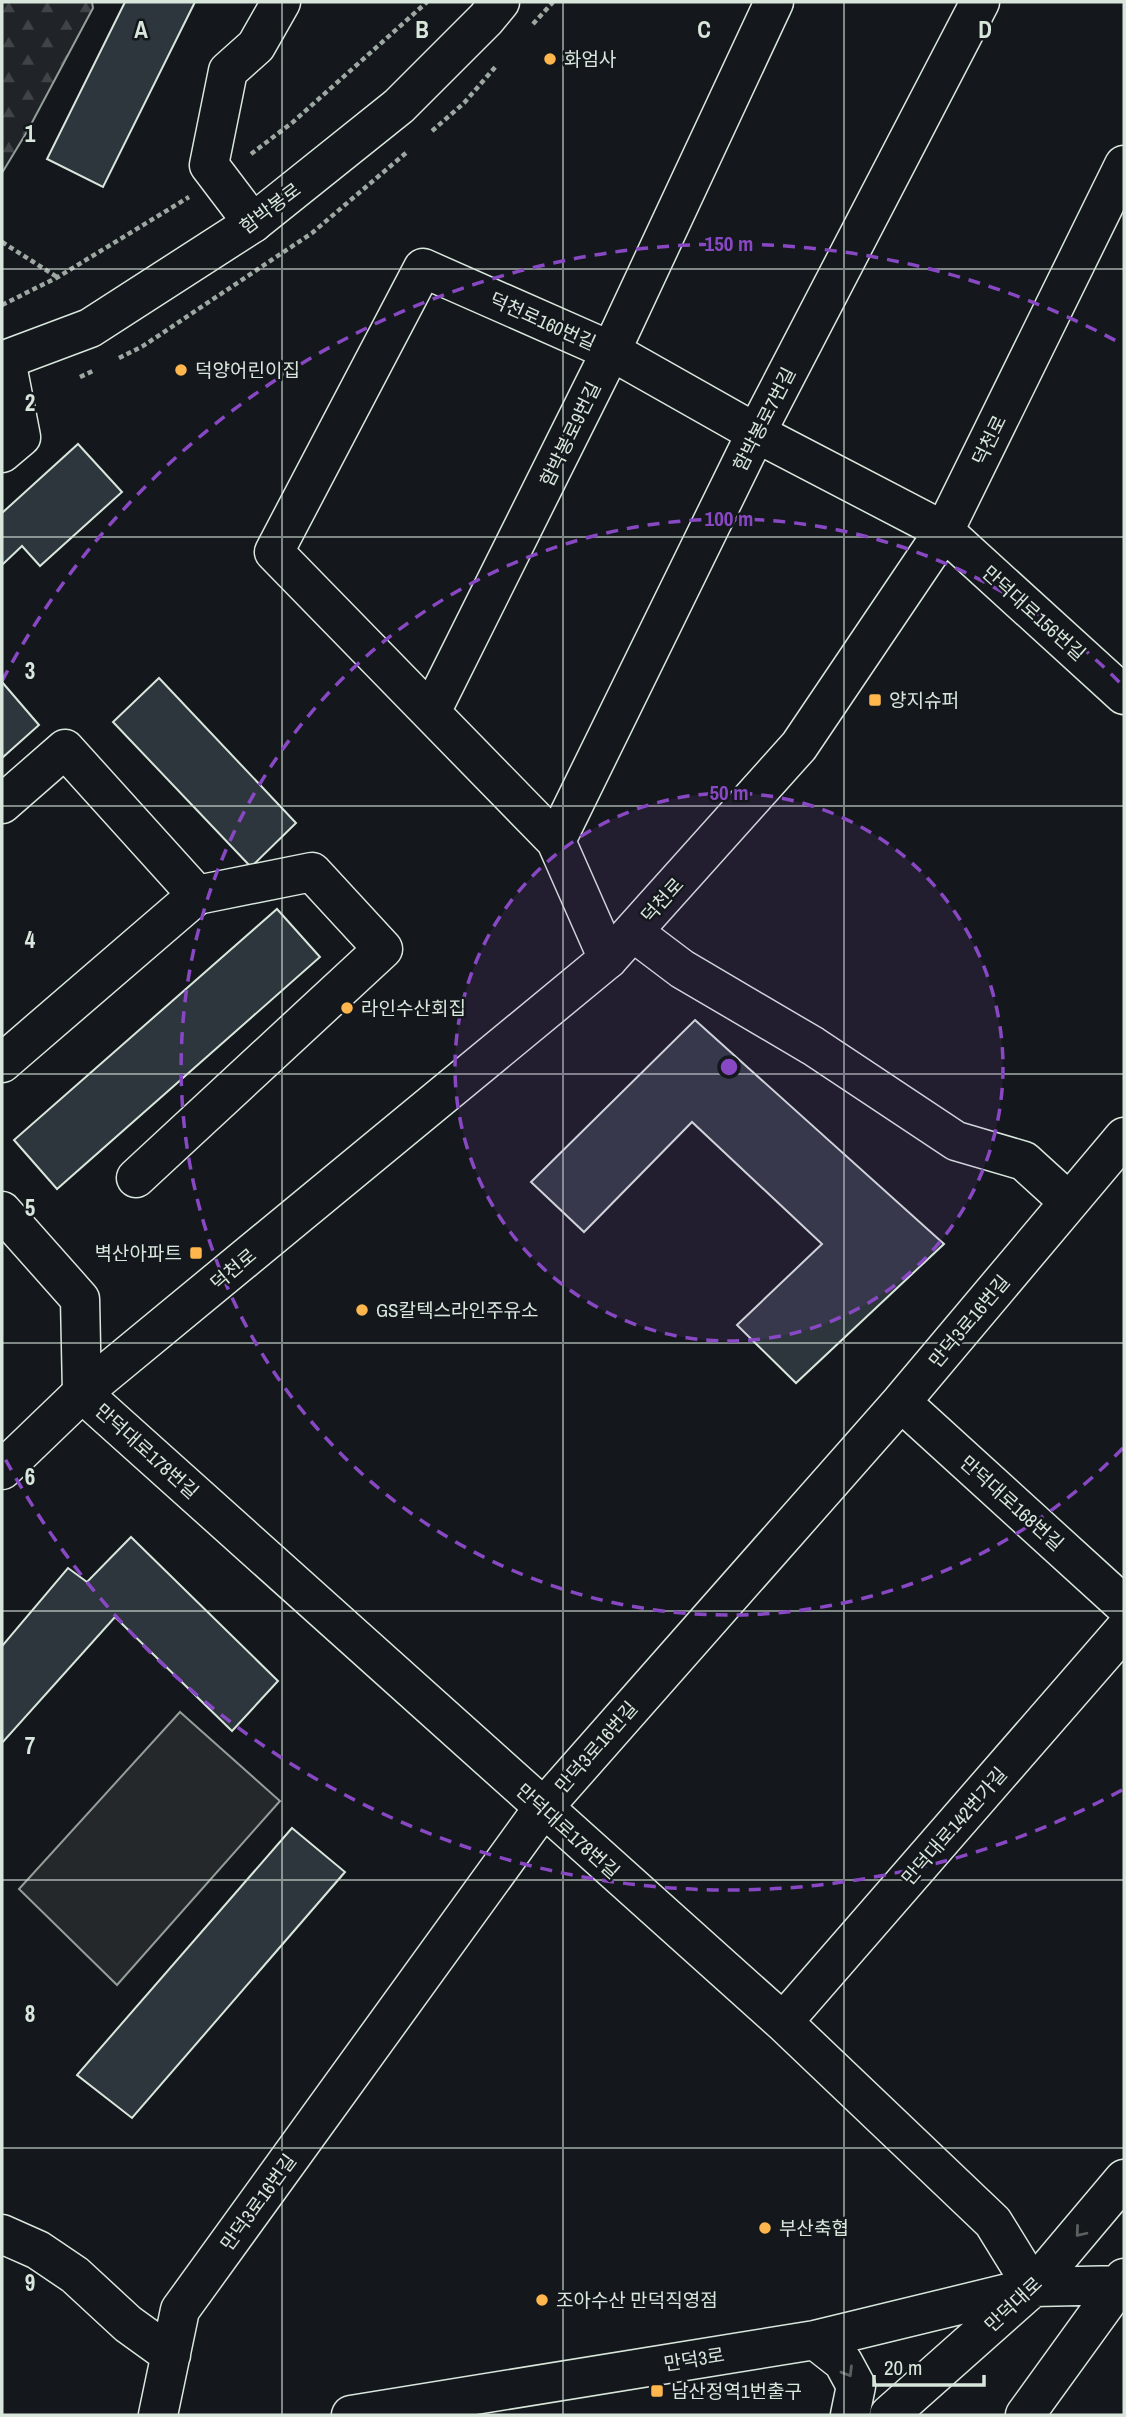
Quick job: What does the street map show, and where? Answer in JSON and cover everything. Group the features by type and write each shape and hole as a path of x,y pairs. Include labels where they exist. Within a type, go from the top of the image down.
{"street":[{"path":"253,223 209,165 228,71 256,46 281,2"},
{"name":"함박봉로","path":"4,360 90,328 253,223 398,106 500,2"},
{"name":"함박봉로9번길","path":"431,712 611,351 774,2"},
{"name":"함박봉로7번길","path":"556,841 756,433 980,2"},
{"name":"덕천로","path":"2,1470 82,1393 621,945 799,746 944,531 1124,164"},
{"name":"덕천로160번길","path":"431,712 274,552 423,268 611,351 756,433 944,531"},
{"path":"2,453 21,437 4,360"},
{"name":"만덕대로156번길","path":"944,531 1121,685"},
{"path":"431,712 556,841 621,945 682,970 813,1046 956,1141 1024,1161 1069,1202"},
{"path":"2,804 65,749 197,895"},
{"path":"2,1063 197,895 312,872 383,949 136,1178"},
{"name":"만덕3로16번길","path":"158,2415 180,2310 543,1808 901,1402 1124,1137"},
{"path":"2,1211 80,1299 82,1393"},
{"name":"만덕대로178번길","path":"82,1393 783,2022 993,2222 1033,2287"},
{"name":"만덕대로168번길","path":"901,1402 1124,1605"},
{"name":"만덕대로142번가길","path":"783,2022 1124,1630"},
{"name":"만덕대로","path":"889,2415 1033,2287 1124,2179"},
{"path":"2,2234 38,2249 75,2275 128,2324 171,2355"},
{"path":"1025,2415 1122,2283"},
{"name":"만덕3로","path":"351,2415 815,2340 1033,2287 1122,2283"},
{"path":"815,2340 843,2362 856,2386 850,2415"},
{"path":"902,2415 924,2385"}],"path":[{"path":"2,242 58,277"}],"green space":[{"path":"2,2 92,2 93,8 2,173"}],"shaded area":[{"path":"180,1712 280,1801 117,1985 19,1889"}],"building":[{"path":"125,2 195,2 103,187 47,159"},
{"path":"78,444 122,492 40,566 22,546 2,565 2,513"},
{"path":"159,678 296,823 251,867 113,722"},
{"path":"2,682 39,725 2,758"},
{"path":"277,909 320,957 57,1189 14,1140"},
{"path":"695,1020 944,1244 796,1383 737,1325 822,1244 692,1122 584,1232 531,1182"},
{"path":"131,1537 278,1681 232,1731 115,1617 2,1743 2,1646 68,1568 87,1582"},
{"path":"292,1828 345,1872 132,2118 77,2075"}],"place":[{"name":"화엄사","path":"550,59"},
{"name":"덕양어린이집","path":"181,370"},
{"name":"양지슈퍼","path":"875,700"},
{"name":"라인수산회집","path":"347,1008"},
{"name":"벽산아파트","path":"196,1253"},
{"name":"GS칼텍스라인주유소","path":"362,1310"},
{"name":"부산축협","path":"765,2228"},
{"name":"조아수산 만덕직영점","path":"542,2300"},
{"name":"남산정역1번출구","path":"657,2391"}]}
